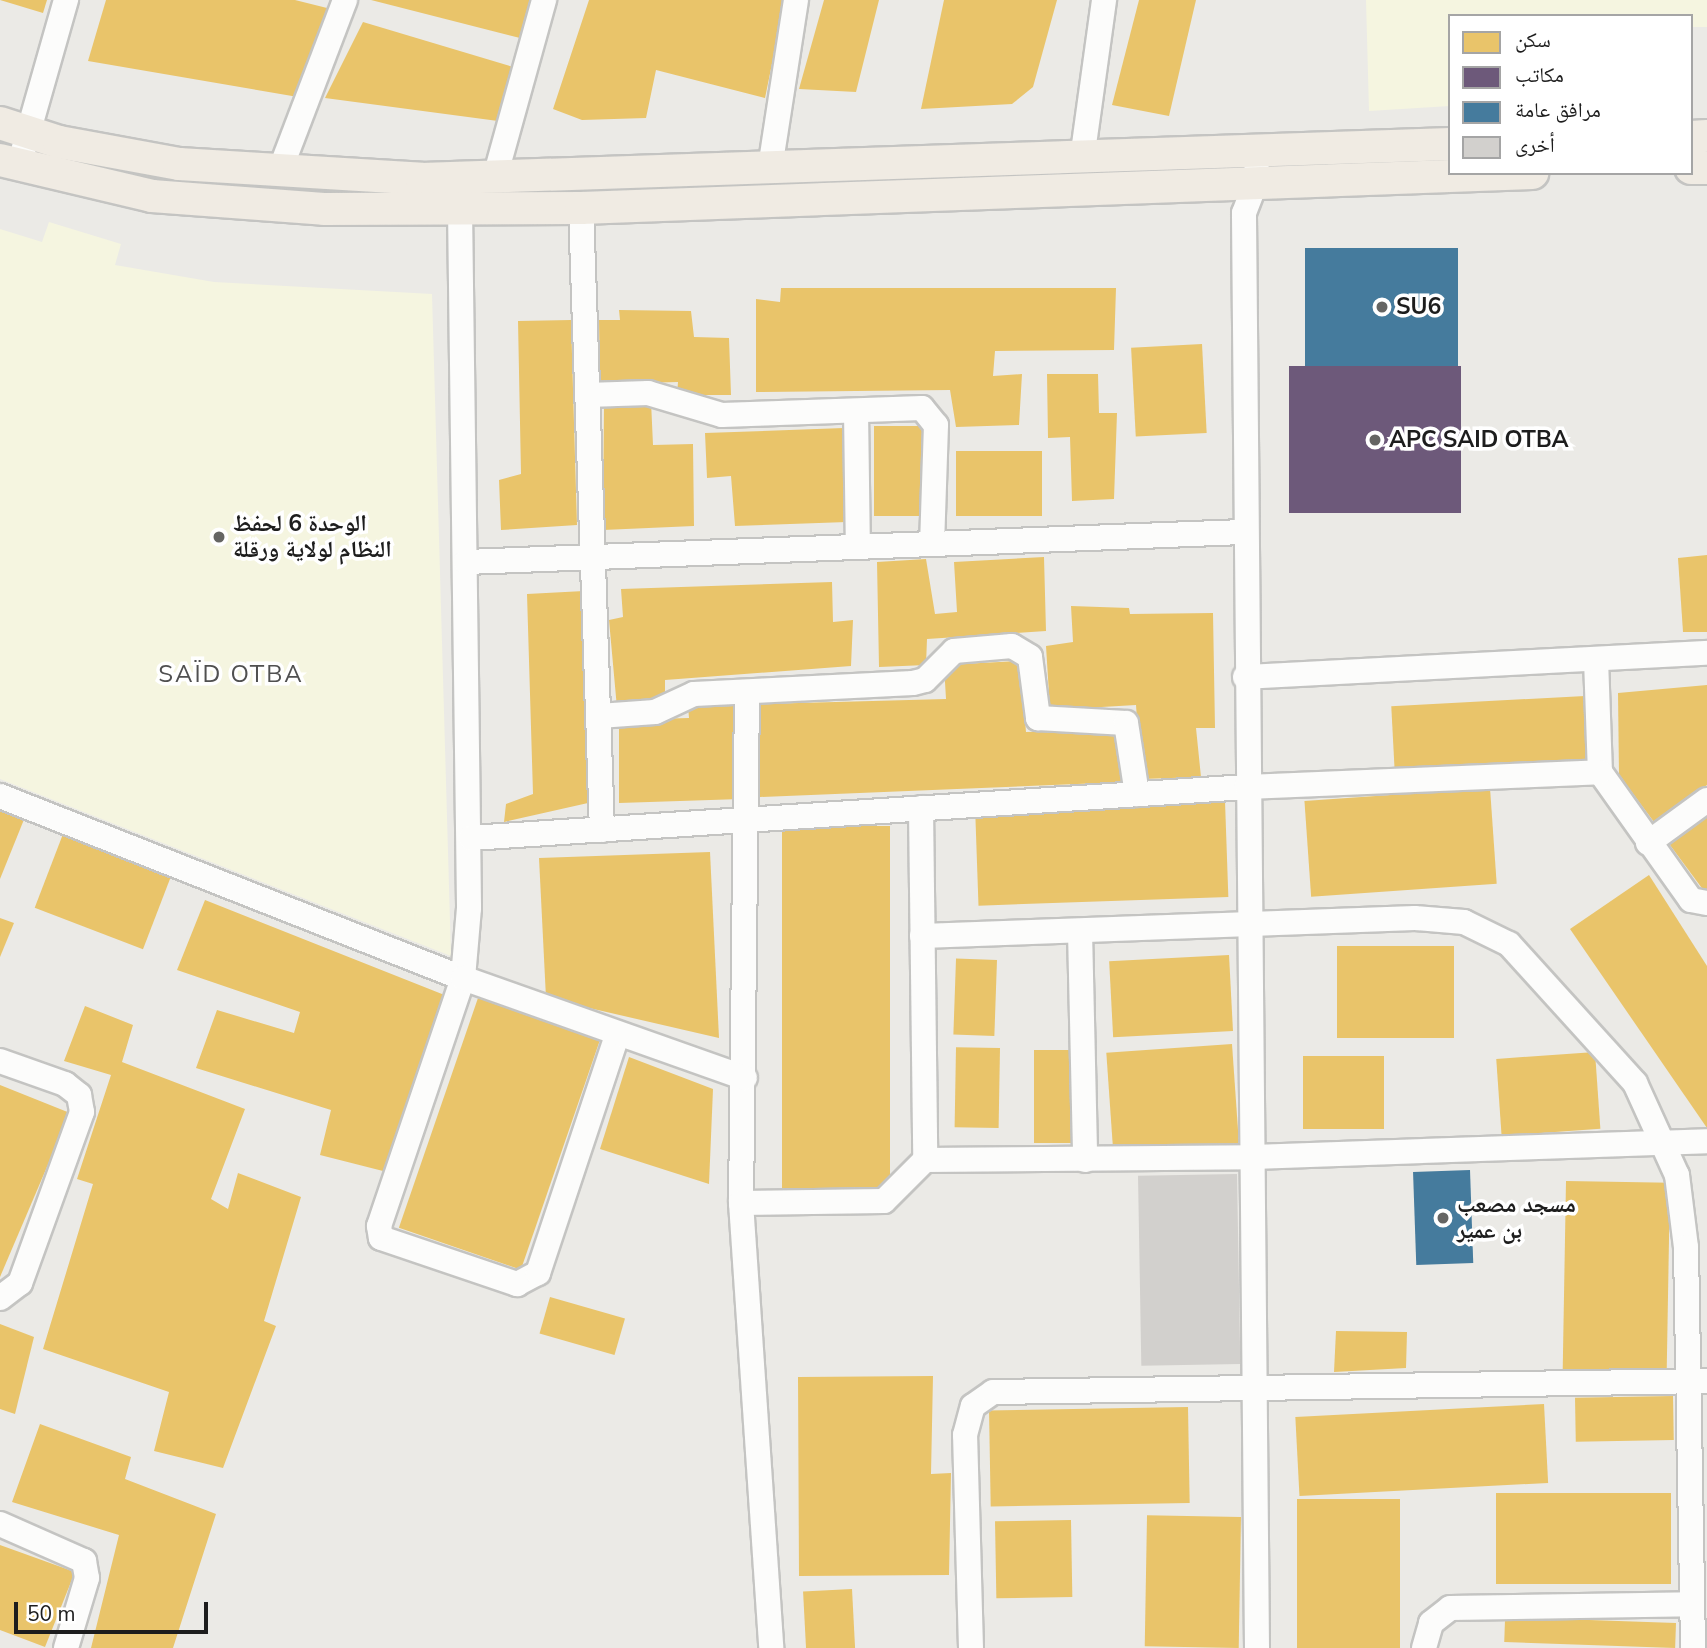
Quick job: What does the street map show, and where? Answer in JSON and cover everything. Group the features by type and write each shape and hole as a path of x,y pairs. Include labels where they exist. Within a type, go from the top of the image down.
{"main road":[{"path":"14,128 141,159 279,173 495,177 1082,159 1243,168 1448,172"},
{"path":"9,162 92,186 232,205 581,208 1243,168 1448,144"}],"street":[{"path":"9,162 14,128 66,0"},
{"path":"495,177 544,0"},
{"path":"770,168 796,0"},
{"path":"1082,159 1104,0"},
{"path":"279,173 343,1"},
{"path":"1243,168 1245,677 1256,1388 1257,1648"},
{"path":"460,208 471,838 463,978 379,1226 390,1246 517,1284 538,1273 617,1036"},
{"path":"581,208 603,830"},
{"path":"587,395 648,393 722,415 856,411 931,413 932,544"},
{"path":"856,411 858,547"},
{"path":"466,562 1245,532"},
{"path":"599,716 655,712 694,695 913,683 925,680 954,651 1025,649 1038,718 1126,723 1137,794"},
{"path":"1245,677 1707,653"},
{"path":"1596,659 1600,772 1647,843 1691,900 1707,903"},
{"path":"747,692 749,818 741,1203 771,1648"},
{"path":"471,838 1137,794 1600,772"},
{"path":"0,796 463,978 617,1036 745,1078"},
{"path":"1647,843 1707,800"},
{"path":"921,808 925,1160"},
{"path":"922,936 1250,925 1464,922 1509,944 1635,1083 1667,1145 1697,1246 1697,1615 1692,1648"},
{"path":"1080,931 1085,1160"},
{"path":"0,1061 65,1084 79,1095 82,1112 20,1283 0,1298"},
{"path":"741,1203 884,1201 925,1160 1252,1157 1667,1145 1707,1141"},
{"path":"971,1648 965,1435 973,1406 993,1392 1698,1381"},
{"path":"0,1524 84,1561 87,1578 65,1648"},
{"path":"1424,1648 1431,1623 1450,1608 1697,1615"}],"shaded area":[{"path":"1366,0 1707,0 1707,27 1693,27 1693,14 1448,14 1448,106 1369,111"},
{"name":"الوحدة 6 لحفظ النظام لولاية ورقلة","path":"49,222 121,244 115,265 214,282 432,294 451,956 0,779 0,229 42,242"}],"building: سكن":[{"path":"0,0 47,0 43,13"},
{"path":"106,0 295,0 335,10 298,97 88,61"},
{"path":"371,0 531,0 520,38"},
{"path":"589,0 785,0 765,98 656,70 646,118 582,120 553,109"},
{"path":"824,0 879,0 856,92 799,89"},
{"path":"944,0 1057,0 1033,87 1012,104 921,109"},
{"path":"1139,0 1196,0 1169,116 1112,105"},
{"path":"363,22 513,67 498,121 325,98"},
{"path":"781,288 1116,288 1114,350 995,351 993,376 1022,374 1019,425 956,427 950,390 756,392 756,299 780,302"},
{"path":"619,310 691,311 694,337 729,338 731,395 677,395 678,382 600,384 599,320 620,320"},
{"path":"571,320 577,525 501,530 499,480 521,474 518,321"},
{"path":"1202,344 1207,433 1136,437 1131,348"},
{"path":"1047,374 1098,374 1099,413 1117,413 1114,499 1072,501 1070,437 1048,438"},
{"path":"651,401 653,445 693,444 694,526 603,530 604,403"},
{"path":"874,426 927,426 927,516 874,516"},
{"path":"844,428 847,522 735,526 731,476 707,478 705,433"},
{"path":"956,451 1042,451 1042,516 956,516"},
{"path":"1707,555 1707,632 1683,632 1678,558"},
{"path":"1044,557 1046,631 927,639 926,665 879,667 877,562 926,559 935,614 957,612 954,562"},
{"path":"832,582 833,622 853,620 851,666 665,680 665,703 617,708 609,620 623,617 621,589"},
{"path":"584,591 588,803 504,822 506,804 533,794 527,594"},
{"path":"1071,606 1129,608 1130,614 1213,613 1215,728 1196,728 1201,777 1141,779 1136,705 1050,710 1046,646 1073,642"},
{"path":"1020,661 1026,732 1125,729 1126,782 760,797 758,704 946,699 944,665"},
{"path":"1707,685 1707,785 1654,822 1619,775 1618,693"},
{"path":"1585,696 1588,760 1395,770 1391,706"},
{"path":"741,703 741,799 619,803 619,720 689,718 688,706"},
{"path":"1490,788 1497,884 1311,897 1304,801"},
{"path":"1225,801 1228,897 979,906 975,810"},
{"path":"0,809 25,817 0,879"},
{"path":"1707,815 1707,895 1667,841"},
{"path":"782,826 890,826 890,1194 782,1194"},
{"path":"63,834 171,876 143,949 35,908"},
{"path":"710,852 719,1038 546,998 539,858"},
{"path":"1649,875 1707,966 1707,1128 1570,929"},
{"path":"205,900 447,996 383,1171 320,1155 331,1110 196,1068 217,1010 294,1033 300,1012 177,970"},
{"path":"0,918 14,923 0,957"},
{"path":"1337,946 1454,946 1454,1038 1337,1038"},
{"path":"1229,955 1233,1031 1113,1037 1109,961"},
{"path":"956,959 997,960 994,1036 953,1035"},
{"path":"478,998 600,1040 521,1270 399,1228"},
{"path":"85,1006 133,1025 122,1062 245,1109 211,1199 228,1209 238,1173 301,1197 264,1321 276,1326 223,1468 154,1451 169,1392 43,1349 93,1184 77,1179 111,1075 64,1061"},
{"path":"1232,1044 1239,1144 1113,1153 1106,1053"},
{"path":"956,1047 1000,1048 999,1128 955,1127"},
{"path":"1034,1050 1071,1050 1071,1143 1034,1143"},
{"path":"1595,1052 1600,1129 1502,1136 1496,1059"},
{"path":"1303,1056 1384,1056 1384,1129 1303,1129"},
{"path":"629,1057 713,1089 709,1184 600,1149"},
{"path":"0,1085 70,1113 0,1277"},
{"path":"1566,1181 1670,1183 1667,1381 1563,1379"},
{"path":"550,1297 625,1318 615,1355 540,1334"},
{"path":"0,1324 34,1337 15,1414 0,1409"},
{"path":"1336,1331 1407,1332 1406,1368 1334,1372"},
{"path":"933,1376 931,1474 951,1473 949,1575 799,1576 798,1377"},
{"path":"1673,1396 1674,1440 1576,1442 1575,1398"},
{"path":"1544,1404 1548,1483 1299,1496 1295,1417"},
{"path":"1188,1407 1190,1503 991,1506 989,1410"},
{"path":"40,1424 131,1457 125,1479 216,1514 173,1648 91,1648 119,1535 12,1502"},
{"path":"1496,1493 1671,1493 1671,1584 1496,1584"},
{"path":"1297,1499 1400,1499 1400,1648 1297,1648"},
{"path":"1147,1515 1241,1517 1239,1648 1145,1646"},
{"path":"1071,1520 1072,1597 996,1598 995,1521"},
{"path":"0,1545 75,1572 45,1647 0,1630"},
{"path":"852,1589 855,1648 806,1648 803,1592"},
{"path":"1505,1617 1676,1623 1675,1648 1504,1642"}],"building: مكاتب":[{"name":"APC SAID OTBA","path":"1289,366 1461,366 1461,513 1289,513"}],"building: مرافق عامة":[{"name":"SU6","path":"1305,248 1458,248 1458,366 1305,366"},
{"name":"مسجد مصعب بن عمير","path":"1470,1170 1473,1263 1416,1265 1413,1172"}],"building: أخرى":[{"path":"1237,1174 1240,1364 1141,1366 1138,1176"}],"place":[{"name":"SU6","path":"1382,307"},
{"name":"APC SAID OTBA","path":"1375,440"},
{"name":"الوحدة 6 لحفظ النظام لولاية ورقلة","path":"219,537"},
{"name":"مسجد مصعب بن عمير","path":"1443,1218"}],"district":[{"name":"SAÏD OTBA","path":"231,675"}]}
